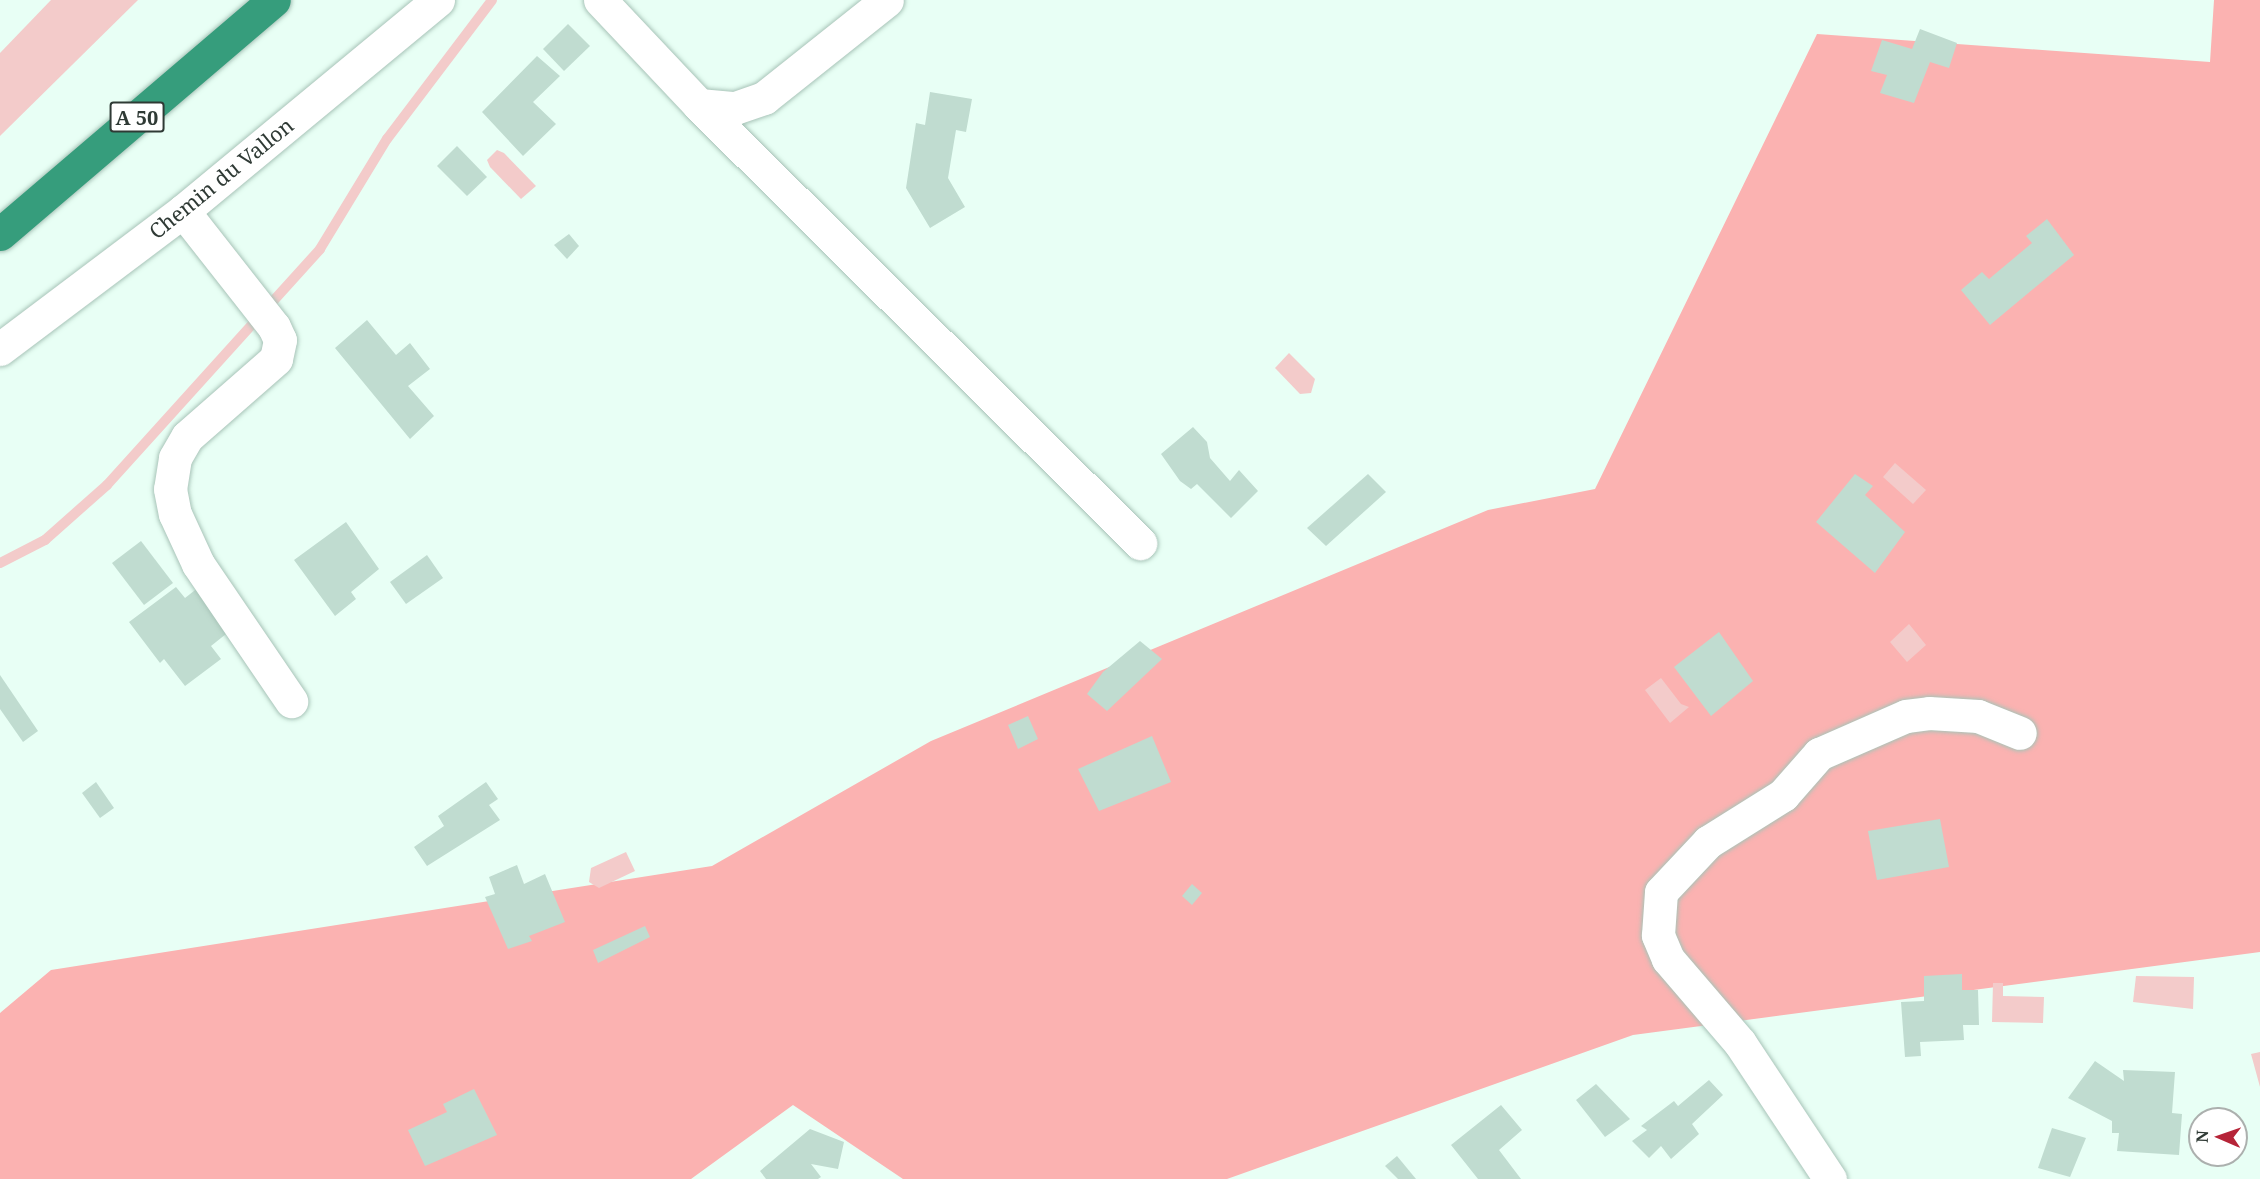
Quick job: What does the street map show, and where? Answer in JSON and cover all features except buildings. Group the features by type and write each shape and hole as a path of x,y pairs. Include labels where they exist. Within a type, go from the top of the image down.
{"highway":[{"name":"A 50","path":"0,234 274,0"}],"street":[{"name":"Chemin du Vallon","path":"0,349 183,211 438,0"},
{"path":"600,0 699,105 1140,543"},
{"path":"699,105 735,108 764,98 887,0"},
{"path":"183,211 274,327 280,340 276,359 187,437 175,458 170,489 175,514 198,564 291,701"},
{"path":"1830,1179 1740,1043 1668,959 1658,935 1661,892 1708,842 1783,795 1819,753 1906,716 1929,713 1978,716 2020,733"}],"shaded area":[{"path":"51,0 138,0 0,136 0,53"},
{"path":"2214,0 2260,0 2260,952 1633,1035 1227,1179 903,1179 793,1105 691,1179 0,1179 0,1013 51,970 712,866 931,741 1488,510 1595,489 1817,34 2210,62"},
{"path":"497,150 504,153 536,186 521,199 490,167 487,160"},
{"path":"1289,353 1315,379 1311,393 1300,394 1275,368"},
{"path":"1895,463 1926,490 1913,504 1883,477"},
{"path":"1909,624 1926,645 1907,662 1890,642"},
{"path":"1661,678 1681,704 1689,707 1670,723 1645,690"},
{"path":"626,852 635,871 599,888 589,882 591,868"},
{"path":"2136,976 2194,977 2193,1009 2133,1002"},
{"path":"1993,983 2003,983 2003,996 2044,997 2043,1023 1992,1022"},
{"path":"2260,1052 2260,1087 2251,1054"}],"waterway":[{"path":"0,563 45,540 107,485 320,249 387,139 492,0"}]}
